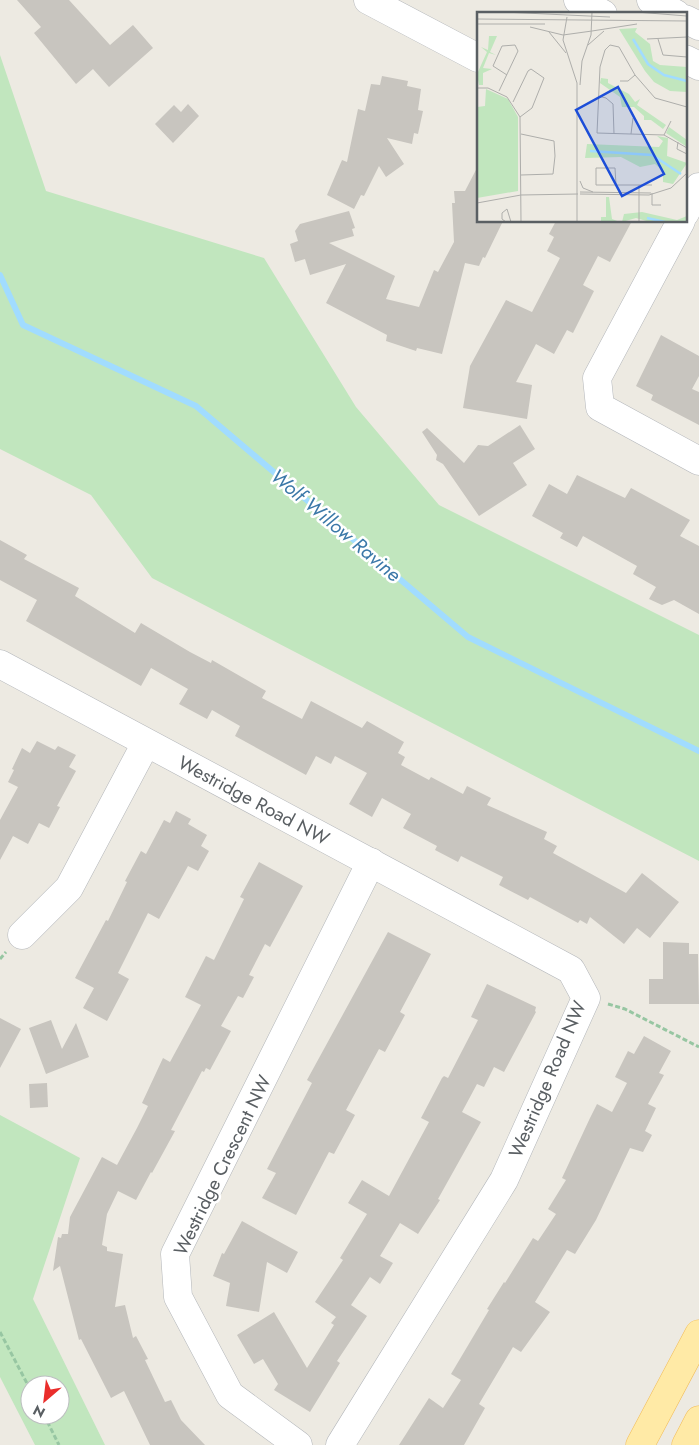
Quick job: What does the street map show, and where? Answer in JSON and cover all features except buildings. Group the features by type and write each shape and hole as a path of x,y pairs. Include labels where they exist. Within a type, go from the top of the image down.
{"main road":[{"path":"640,1445 699,1334"},
{"path":"686,1445 699,1420"}],"street":[{"path":"368,0 409,9 477,57"},
{"path":"578,0 599,12"},
{"path":"651,0 672,12"},
{"path":"686,19 699,26"},
{"path":"686,60 699,66"},
{"path":"686,172 699,179"},
{"path":"686,211 699,187"},
{"path":"680,222 596,378 600,407 699,461"},
{"name":"Westridge Road NW","path":"0,664 571,970 586,998 504,1180 340,1445"},
{"path":"22,935 69,888 146,743"},
{"name":"Westridge Crescent NW","path":"298,1445 230,1395 178,1297 174,1254 372,862"}],"path":[{"path":"586,998 625,1009 699,1047"},
{"path":"0,1332 23,1375"},
{"path":"49,1425 59,1445"}],"green space":[{"path":"0,55 46,191 264,258 356,407 439,505 699,635 699,861 152,578 91,495 0,449"},
{"path":"0,1115 80,1158 33,1299 105,1445 35,1445 25,1425 70,1425 70,1375 20,1375 20,1416 0,1377"}],"waterway":[{"name":"Wolf Willow Ravine","path":"0,275 23,325 196,406 468,637 699,751"}]}
